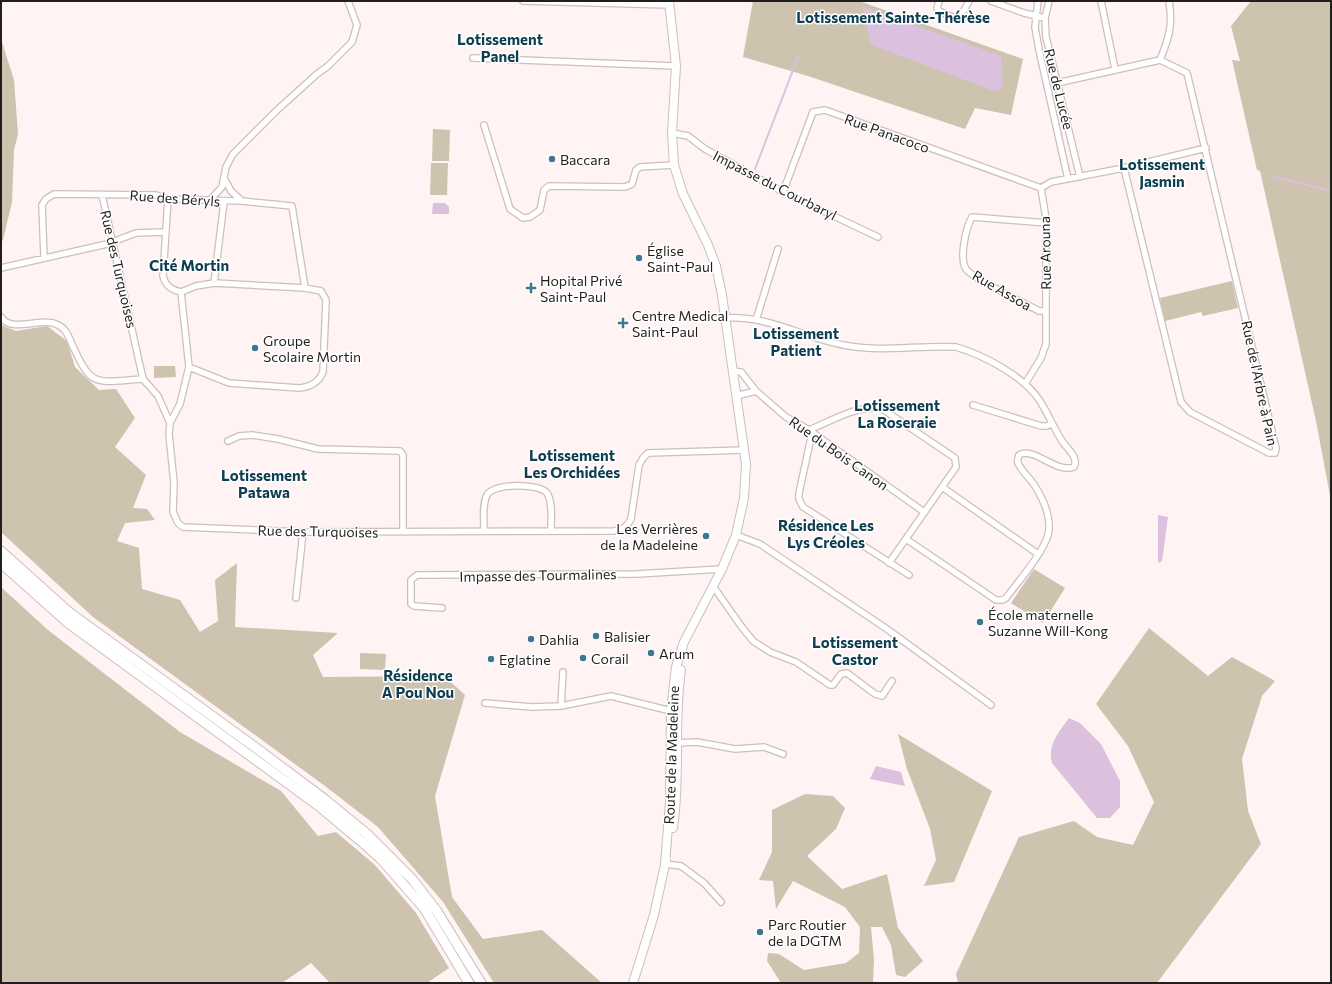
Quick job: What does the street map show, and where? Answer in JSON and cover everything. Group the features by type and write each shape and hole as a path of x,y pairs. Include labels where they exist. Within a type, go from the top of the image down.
{"main road":[{"name":"Route de la Madeleine","path":"670,3 676,66 672,133 674,165 683,194 708,245 716,266 726,318 732,371 745,450 744,498 736,535 722,570 684,642 676,667 671,712 674,743"},
{"path":"1,551 70,613 264,753 367,834 412,878 436,910 481,983"},
{"path":"1,563 67,622 319,806 362,842 382,860 424,908 470,983"},
{"name":"Route de la Madeleine","path":"633,983 654,915 665,864 679,680 693,626"}],"street":[{"path":"209,201 222,187 225,180 226,167 233,154 280,108 317,74 328,66 352,42 357,25 348,1"},
{"path":"523,1 670,3"},
{"path":"939,1 937,8 939,11 957,19 960,18 969,1"},
{"path":"990,1 1045,18"},
{"path":"1038,1 1035,15 1039,50 1068,179"},
{"name":"Rue de Lucée","path":"1049,1 1045,18 1046,37 1080,177"},
{"path":"1101,1 1115,69"},
{"path":"1160,60 1172,26 1169,1"},
{"path":"473,58 676,66"},
{"path":"1041,188 1051,182 1124,168 1206,148 1190,77 1183,70 1160,60 1058,83"},
{"name":"Rue Panacoco","path":"783,192 813,112 825,110 1041,188"},
{"path":"484,124 510,209 522,218 530,218 540,210 544,190 549,186 625,187 632,184 636,170 640,167 674,165"},
{"name":"Impasse du Courbaryl","path":"672,133 688,136 705,149 783,192 878,237"},
{"name":"Rue de l'Arbre à Pain","path":"1124,168 1181,402 1190,412 1269,454 1274,453 1276,448 1206,148"},
{"path":"225,180 231,191 242,201"},
{"name":"Rue Arouna","path":"1025,384 1046,348 1046,223 1041,188"},
{"name":"Rue des Béryls","path":"44,257 42,205 46,199 58,194 156,195 168,199 224,202 242,201 292,206 305,288"},
{"name":"Rue des Turquoises","path":"102,194 114,241 143,379 158,396 170,423 169,434 174,483 173,512 180,526 185,528 303,532 551,530 614,531 622,529 628,525 631,519 639,465 642,458 648,453 745,450"},
{"path":"168,199 165,232 164,279 170,288 180,292 196,286 214,283 305,288 321,291 326,300 323,368 321,376 310,386 299,388 229,383 189,367"},
{"path":"214,283 224,202"},
{"name":"Rue Assoa","path":"1046,223 972,218 966,232 963,256 966,268 977,277 1039,311 1046,311"},
{"path":"1,268 114,241 141,232 165,232"},
{"path":"756,320 778,249"},
{"path":"170,423 180,404 189,367 180,292"},
{"path":"1,316 6,323 43,322 60,325 68,337 82,368 89,376 96,380 104,382 143,379"},
{"path":"726,318 756,320 778,324 828,342 848,346 865,348 956,347 970,351 985,359 1025,384 1040,400 1063,443 1075,458 1076,464 1074,468 1063,469 1023,452 1019,455 1017,459 1018,464 1035,486 1049,519 1048,533 1045,544 1006,598 996,600 906,539"},
{"name":"Rue du Bois Canon","path":"732,371 741,372 756,391 786,417 810,432 924,512"},
{"path":"736,396 756,391"},
{"path":"973,405 1041,426 1047,426 1052,423"},
{"path":"889,563 956,466 956,460 954,456 882,408 872,407 858,410 810,432 799,493 800,503 803,507 889,563 909,575"},
{"path":"228,441 239,436 252,435 278,439 318,449 399,450 403,455 403,531"},
{"path":"484,531 485,507 489,492 505,487 533,486 541,488 549,497 551,530"},
{"path":"942,487 1038,554"},
{"path":"296,598 303,532"},
{"path":"736,535 760,544 887,629 991,705"},
{"name":"Impasse des Tourmalines","path":"442,608 414,606 411,604 411,580 414,576 636,574 722,570"},
{"path":"713,586 753,641 770,652 796,662 830,685 833,685 844,673 847,673 875,694 882,696 892,682"},
{"path":"561,706 563,672"},
{"path":"485,703 532,707 561,706 612,696 671,712"},
{"path":"674,743 697,742 735,749 764,747 783,754"},
{"path":"665,864 681,866 704,883 721,902"}],"shaded area":[{"path":"753,1 859,1 1023,59 1011,115 975,108 965,129 808,76 743,57"},
{"path":"1251,1 1331,1 1331,501 1316,421 1260,171 1257,170 1232,60 1240,61 1231,26"},
{"path":"863,7 1001,56 1003,87 1000,90 994,91 874,46 870,42"},
{"path":"1,39 14,80 18,134 14,150 12,202 1,243"},
{"path":"433,129 450,130 449,161 432,161"},
{"path":"431,163 448,163 447,195 430,195"},
{"path":"433,203 445,203 449,207 449,214 432,214"},
{"path":"1232,281 1238,308 1203,316 1201,312 1165,321 1160,298"},
{"path":"1,325 16,331 47,326 67,341 75,367 99,390 116,389 135,418 115,447 146,475 133,508 147,509 155,520 125,523 117,541 139,548 142,589 180,600 200,632 218,621 215,580 237,563 235,627 338,633 313,655 323,677 444,676 465,695 435,796 452,897 483,939 542,930 602,983 494,983 443,902 378,827 325,786 93,617 1,532"},
{"path":"154,366 175,366 176,377 154,378"},
{"path":"1158,515 1168,517 1162,561 1158,563"},
{"path":"1034,569 1065,588 1043,623 1011,603"},
{"path":"1,587 48,630 180,732 281,791 318,836 336,832 375,865 416,913 449,968 427,983 330,983 311,963 282,983 1,983"},
{"path":"1149,628 1208,676 1232,657 1275,681 1262,696 1242,759 1248,811 1261,844 1157,983 958,983 956,974 1019,837 1074,821 1097,837 1133,845 1154,802 1128,746 1096,704"},
{"path":"360,653 386,654 385,670 360,669"},
{"path":"1069,718 1080,723 1101,744 1120,781 1120,807 1110,818 1097,818 1052,763 1051,750 1055,739"},
{"path":"898,734 992,791 954,882 924,886 936,860 930,829 907,769"},
{"path":"876,766 901,772 905,786 870,779"},
{"path":"805,794 833,796 845,808 836,829 807,856 842,889 887,874 898,928 923,961 905,977 896,975 891,945 882,927 871,927 874,960 873,983 781,983 767,961 768,953 779,954 804,970 846,963 859,953 860,927 845,907 793,881 776,909 773,881 759,880 772,852 772,810"}],"waterway":[{"path":"755,169 798,57"},
{"path":"1274,177 1331,191"}],"place":[{"name":"Baccara","path":"552,159"},
{"name":"Église Saint-Paul","path":"639,258"},
{"name":"Hopital Privé Saint-Paul","path":"531,288"},
{"name":"Centre Medical Saint-Paul","path":"623,323"},
{"name":"Groupe Scolaire Mortin","path":"255,348"},
{"name":"Les Verrières de la Madeleine","path":"706,536"},
{"name":"École maternelle Suzanne Will-Kong","path":"980,622"},
{"name":"Balisier","path":"596,636"},
{"name":"Dahlia","path":"531,639"},
{"name":"Arum","path":"651,653"},
{"name":"Corail","path":"583,658"},
{"name":"Eglatine","path":"491,659"},
{"name":"Parc Routier de la DGTM","path":"760,932"}],"district":[{"name":"Lotissement Sainte-Thérèse","path":"893,17"},
{"name":"Lotissement Panel","path":"500,48"},
{"name":"Lotissement Jasmin","path":"1162,172"},
{"name":"Cité Mortin","path":"189,265"},
{"name":"Lotissement Patient","path":"796,342"},
{"name":"Lotissement La Roseraie","path":"897,414"},
{"name":"Lotissement Les Orchidées","path":"572,464"},
{"name":"Lotissement Patawa","path":"264,484"},
{"name":"Résidence Les Lys Créoles","path":"826,534"},
{"name":"Lotissement Castor","path":"855,650"},
{"name":"Résidence A Pou Nou","path":"418,684"}]}
